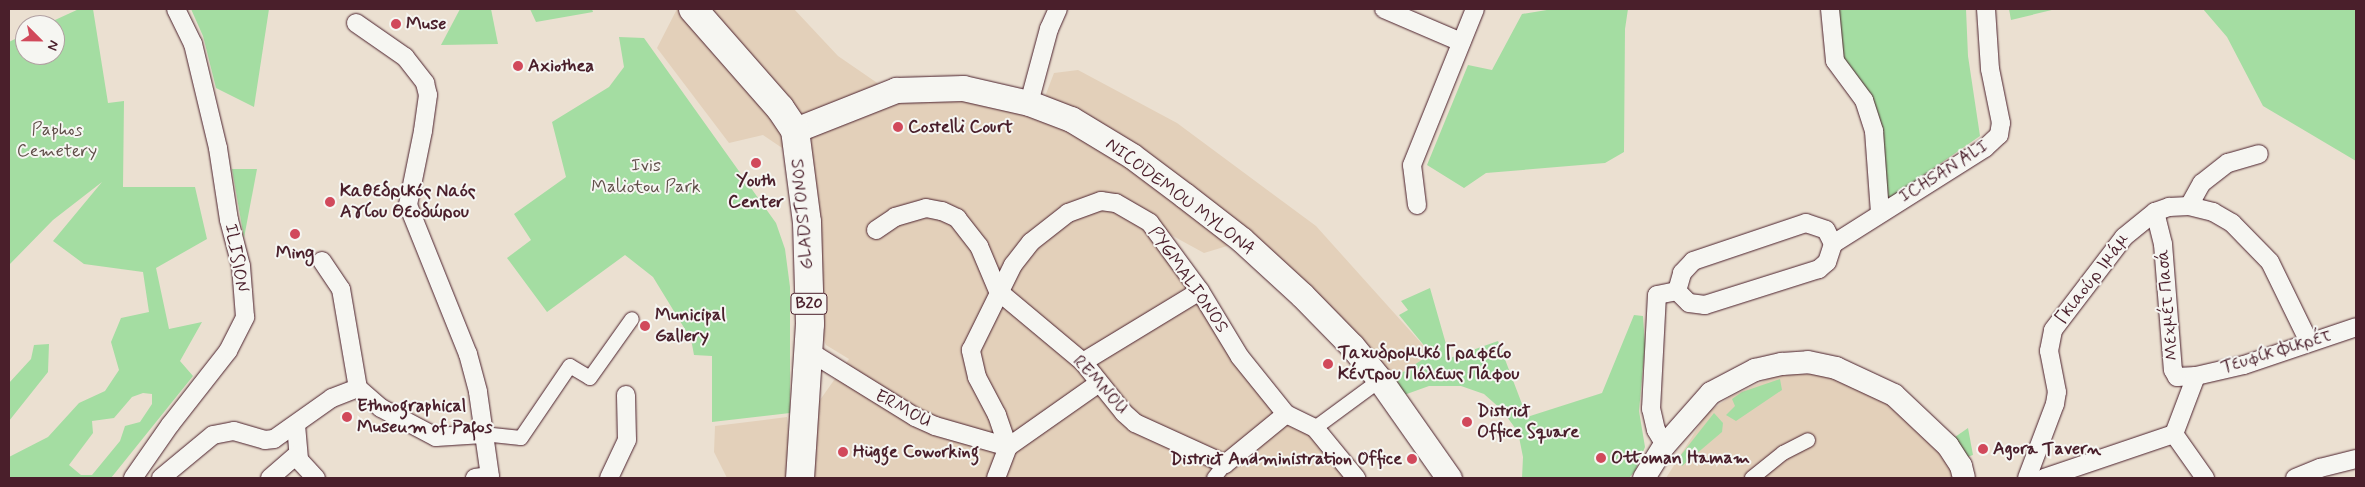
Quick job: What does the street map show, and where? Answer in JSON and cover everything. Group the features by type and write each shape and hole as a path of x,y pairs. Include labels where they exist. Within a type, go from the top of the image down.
{"main road":[{"name":"B20","path":"693,9 780,108 795,130"},
{"name":"NICODEMOU MYLONA","path":"795,130 896,90 963,88 1029,103 1071,119 1132,156 1242,240 1352,346 1380,380 1449,478"},
{"name":"GLADSTONOS","path":"795,130 807,222 808,350 800,478"}],"street":[{"name":"ILISION","path":"133,478 170,425 228,351 245,317 241,266 230,220 218,148 193,44 176,9"},
{"path":"1029,103 1049,29 1058,9"},
{"path":"1384,9 1461,42"},
{"path":"1417,205 1412,164 1475,9"},
{"path":"1677,291 1689,303 1705,306 1819,269 1828,262 1833,244 1880,212 1874,131 1864,100 1835,61 1830,9"},
{"name":"ICHSAN ALI","path":"1880,212 1985,148 1999,135 2000,123 1990,69 1986,9"},
{"path":"356,23 405,57 418,71 427,89 426,108 408,204 468,354 478,392 486,478"},
{"path":"2259,154 2228,163 2202,183 2189,206 2223,217 2264,255 2309,342"},
{"name":"PYGMALIONOS","path":"1008,447 997,415 977,377 971,350 998,291 1013,265 1046,228 1068,214 1101,201 1116,203 1150,223 1200,291 1240,356 1286,414 1315,428 1356,478"},
{"name":"Γκιαούρ Ιμάμ","path":"2027,478 2055,404 2057,392 2049,351 2053,330 2124,237 2155,212 2169,207 2189,206"},
{"path":"876,230 909,212 926,208 942,211 969,230 998,291"},
{"name":"Μεχμέτ Πασά","path":"2155,212 2163,244 2173,370 2180,378 2196,376 2174,434"},
{"path":"1677,291 1682,273 1693,260 1806,223 1826,230 1833,244"},
{"path":"322,260 341,289 358,388 381,408 436,437 483,434 521,438 570,366 590,378 632,319"},
{"name":"REMNOU","path":"998,291 1083,362 1135,423 1220,471 1286,414"},
{"path":"1083,362 1200,291"},
{"path":"1666,445 1656,430 1652,409 1657,295 1677,291"},
{"name":"Τευφίκ Φικρέτ","path":"2196,376 2244,365 2356,327"},
{"name":"ERMOU","path":"808,350 849,378 928,423 1008,447"},
{"path":"1644,478 1666,445 1703,400 1722,386 1768,367 1814,363 1854,375 1894,396 1948,446 1966,478"},
{"path":"1315,428 1380,380"},
{"path":"996,478 1008,447 1099,383"},
{"path":"161,478 219,433 234,431 271,440 296,425 332,398 358,388"},
{"path":"610,478 627,440 626,395"},
{"path":"296,425 298,454 316,478"},
{"path":"2044,478 2086,472 2174,434 2205,478"},
{"path":"1757,476 1783,453 1808,440"},
{"path":"270,478 298,454"},
{"path":"2295,478 2320,468 2356,459"}],"shaded area":[{"path":"677,9 794,9 838,56 902,100 969,96 1038,115 1054,73 1078,70 1177,123 1316,226 1431,354 1395,377 1367,380 1237,243 1204,253 1151,224 1218,321 1348,478 811,478 815,407 849,359 826,345 819,328 813,169 763,135 729,143 657,48"},
{"path":"1812,372 1854,383 1916,420 1958,478 1666,478 1707,413 1730,397 1779,374"},
{"path":"787,417 792,478 727,478 714,452 715,426"}],"green space":[{"name":"Paphos Cemetery","path":"79,9 93,9 108,103 124,101 123,187 195,187 207,239 156,268 169,329 202,322 180,361 193,376 111,478 9,478 9,457 48,437 79,403 105,391 119,370 111,342 121,318 149,312 143,272 84,264 53,241 102,182 53,220 9,265 9,42 15,39 15,65 65,65 65,15","holes":["143,393 152,394 152,404 140,422 125,426 120,441 92,475 81,475 69,465 93,433 92,421 114,418 132,397"]},
{"path":"191,9 269,9 254,107 216,88 203,36"},
{"path":"460,9 491,9 498,44 441,45"},
{"path":"530,9 592,9 593,12 536,22"},
{"path":"1553,9 1628,9 1625,29 1624,152 1605,163 1486,173 1464,188 1427,165 1468,65 1492,70 1522,14"},
{"path":"1831,9 1966,9 1968,56 1980,136 1889,199 1881,186 1880,160 1839,64"},
{"path":"2009,9 2056,9 2011,20"},
{"path":"2203,9 2356,9 2356,161 2263,106 2227,37"},
{"name":"Ivis Maliotou Park","path":"619,37 644,38 776,223 785,249 790,287 790,413 712,422 712,356 694,355 691,339 653,277 625,255 547,312 507,258 531,240 514,214 566,177 552,122 609,87 624,67"},
{"path":"232,169 257,169 244,238"},
{"path":"1430,288 1450,358 1498,341 1527,417 1602,393 1634,315 1643,316 1645,345 1639,411 1645,447 1635,471 1629,478 1522,478 1523,457 1518,432 1502,410 1484,394 1461,386 1429,386 1404,395 1395,377 1431,354 1399,315 1408,310 1401,301"},
{"path":"49,344 48,372 9,421 9,383 31,359 34,345"},
{"path":"1780,379 1782,390 1736,421 1726,415 1735,406 1732,399 1742,392"},
{"path":"1714,413 1723,423 1722,432 1682,466 1677,460"},
{"path":"1968,428 1973,455 1967,457 1955,437"}],"place":[{"name":"Muse","path":"396,24"},
{"name":"Axiothea","path":"518,66"},
{"name":"Costelli Court","path":"898,127"},
{"name":"Youth Center","path":"756,163"},
{"name":"Καθεδρικός Ναός Αγίου Θεοδώρου","path":"330,202"},
{"name":"Ming","path":"295,234"},
{"name":"Municipal Gallery","path":"645,326"},
{"name":"Ταχυδρομικό Γραφείο Κέντρου Πόλεως Πάφου","path":"1328,364"},
{"name":"Ethnographical Museum of Pafos","path":"347,417"},
{"name":"District Office Square","path":"1467,422"},
{"name":"Agora Tavern","path":"1983,449"},
{"name":"Hügge Coworking","path":"843,452"},
{"name":"Ottoman Hamam","path":"1601,458"},
{"name":"District Andministration Office","path":"1412,459"}]}
